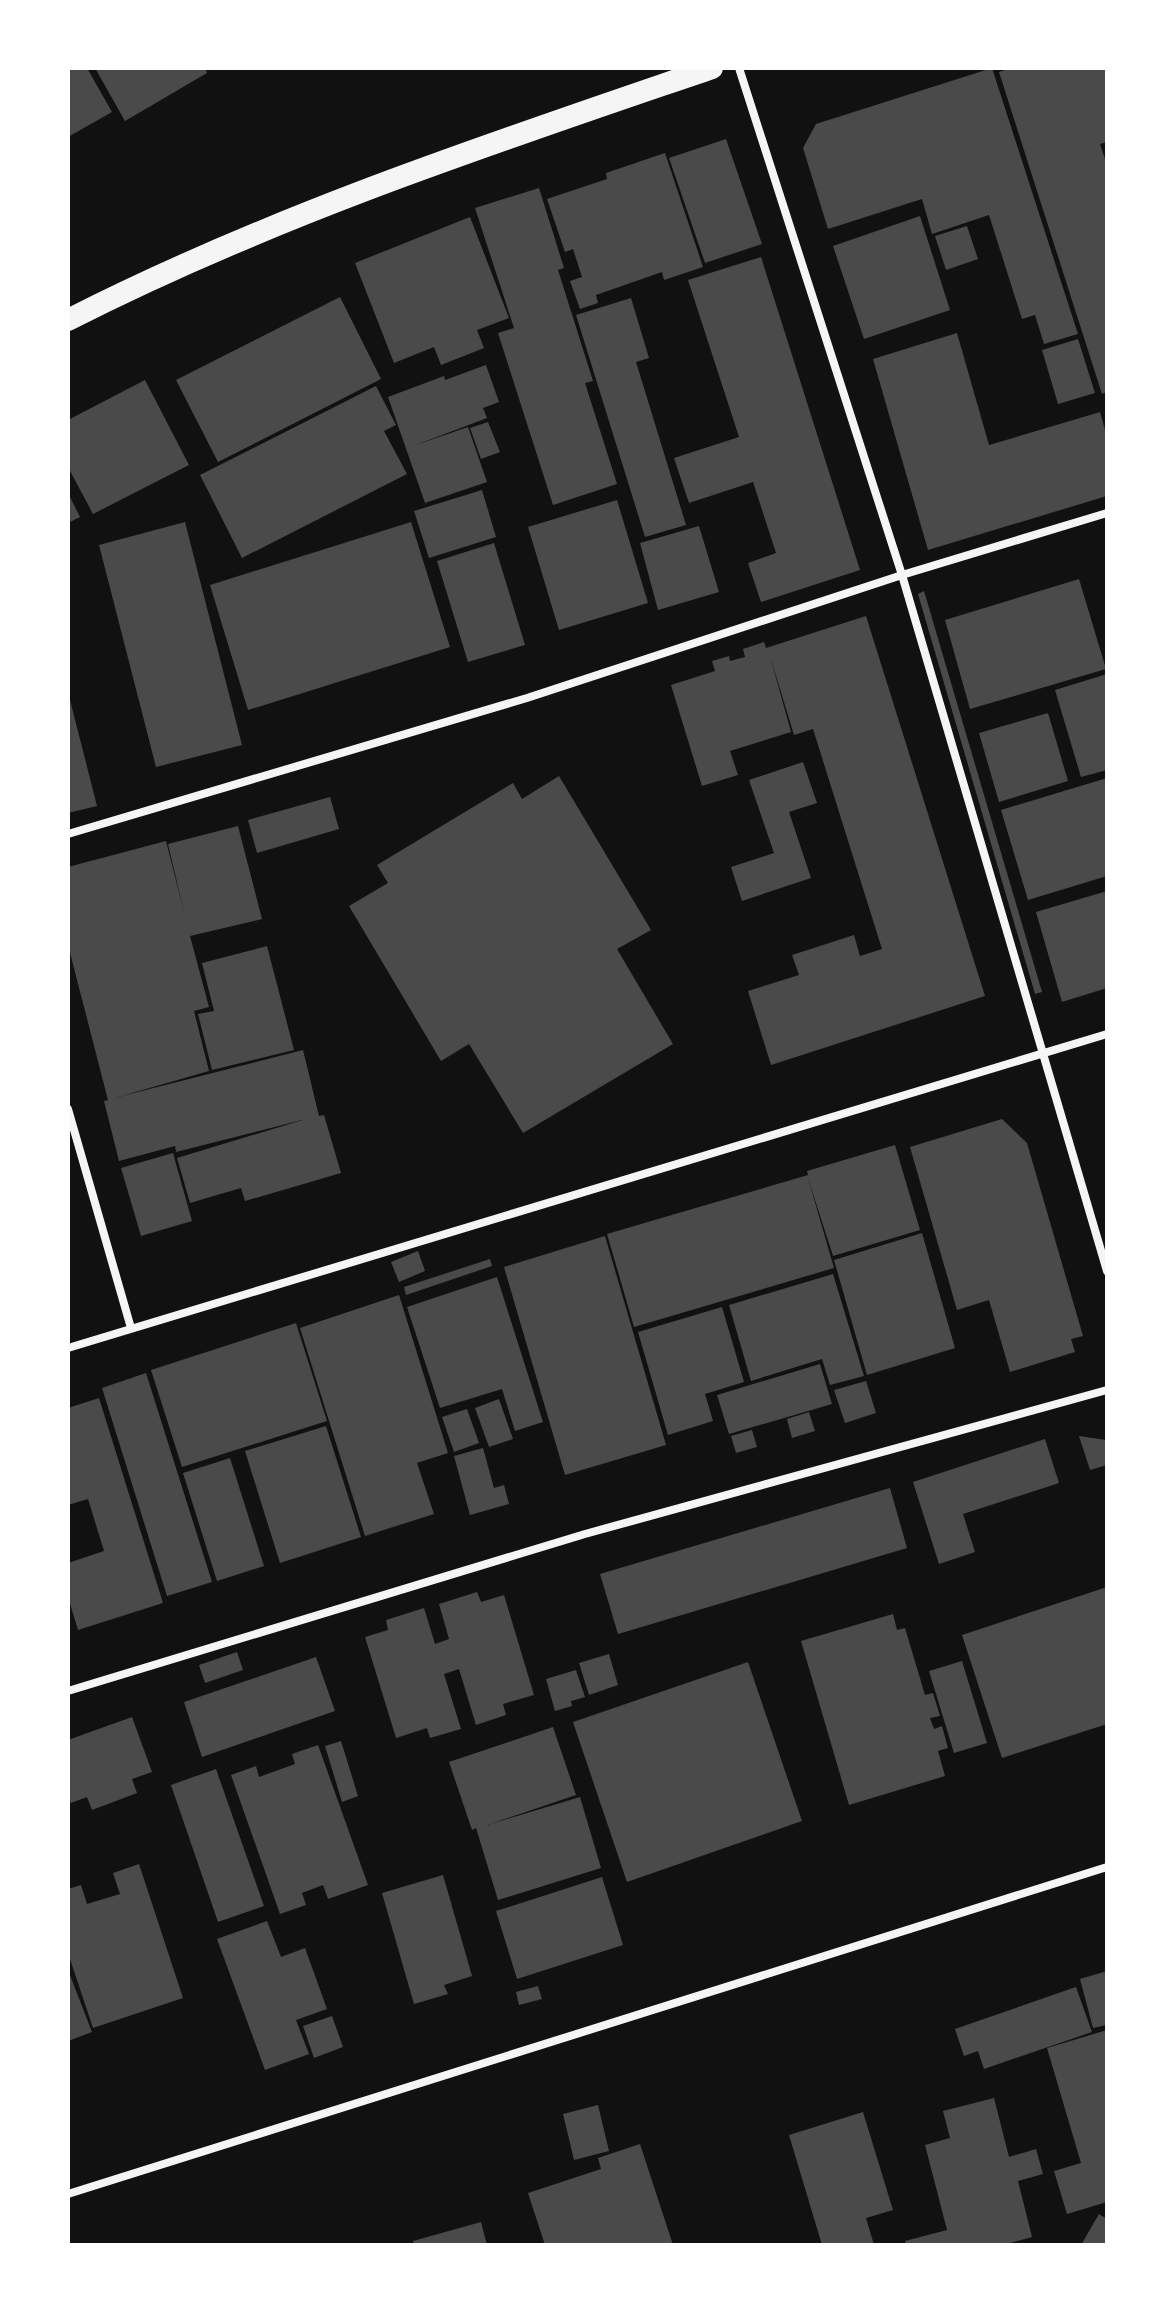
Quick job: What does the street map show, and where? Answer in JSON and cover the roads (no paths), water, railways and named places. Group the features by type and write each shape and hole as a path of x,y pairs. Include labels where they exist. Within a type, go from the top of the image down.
{"highway":[{"path":"68,320 163,272 324,204 712,68"}],"street":[{"path":"739,68 902,575 1107,1271"},
{"path":"68,834 527,698 902,575 1107,513"},
{"path":"68,1348 1107,1034"},
{"path":"68,1109 131,1328"},
{"path":"68,1691 585,1534 1107,1390"},
{"path":"68,2194 1107,1867"}]}
